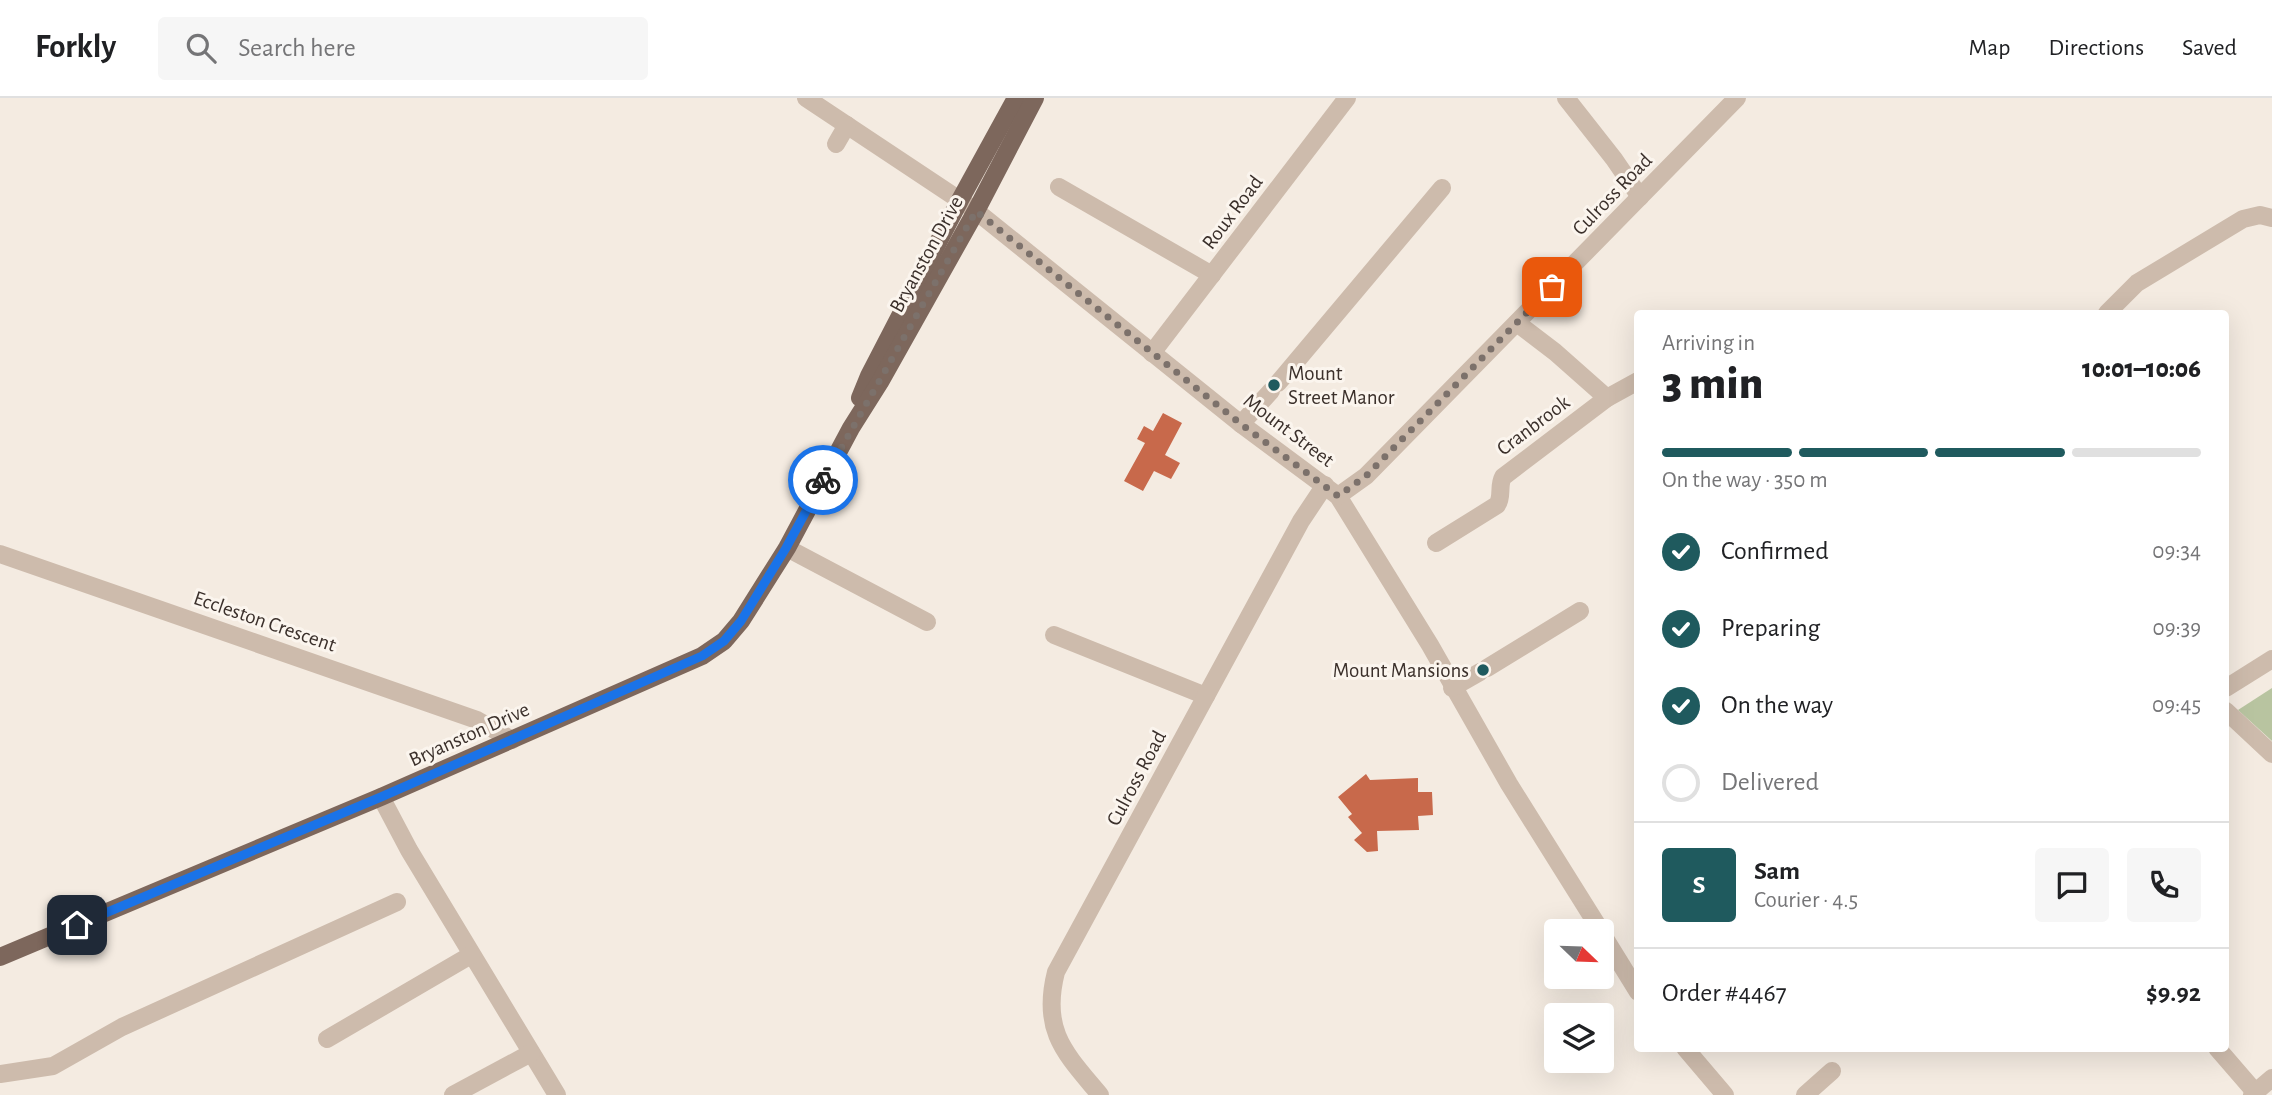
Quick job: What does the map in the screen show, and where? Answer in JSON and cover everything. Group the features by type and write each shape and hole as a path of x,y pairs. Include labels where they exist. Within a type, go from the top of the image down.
{"main road":[{"name":"Bryanston Drive","path":"851,428 869,376 1016,98"},
{"name":"Bryanston Drive","path":"0,957 512,740 702,656 724,641 741,621 786,548 851,428 880,382 976,211 1035,98"}],"street":[{"name":"Mount Street","path":"806,98 976,211 1241,424 1331,490 1423,634 1452,688 1594,919"},
{"name":"Roux Road","path":"1152,353 1347,98"},
{"path":"1566,98 1640,197"},
{"name":"Culross Road","path":"1100,1095 1063,1050 1057,1037 1051,1010 1051,991 1056,972 1301,521 1331,490 1366,476 1737,98"},
{"path":"836,144 846,125"},
{"path":"1059,187 1212,275"},
{"path":"1241,424 1442,188"},
{"path":"2110,310 2137,284 2243,219 2260,215 2272,218"},
{"name":"Cranbrook","path":"1517,323 1607,398"},
{"name":"Cranbrook","path":"1436,543 1497,505 1503,477 1607,398 1634,383"},
{"path":"786,548 928,622"},
{"name":"Eccleston Crescent","path":"0,554 477,720 512,740"},
{"path":"1452,688 1580,611"},
{"path":"1055,635 1206,696"},
{"path":"2229,686 2272,659"},
{"path":"2229,714 2272,754"},
{"path":"381,797 471,955 557,1095"},
{"path":"0,1074 53,1066 122,1027 397,902"},
{"name":"Mount Street","path":"1614,952 1634,985"},
{"path":"327,1039 471,955"},
{"path":"1688,1052 1725,1095"},
{"path":"2220,1052 2254,1094 2272,1078"},
{"path":"453,1095 531,1053"},
{"path":"1805,1095 1832,1072"}],"green space":[{"path":"2272,688 2272,741 2238,710"}],"building":[{"path":"1163,413 1182,423 1165,455 1180,463 1171,479 1154,471 1143,491 1124,481 1145,443 1137,439 1144,426 1153,431"},
{"path":"1366,774 1370,780 1418,778 1418,792 1432,792 1433,815 1418,816 1419,830 1377,831 1378,851 1367,852 1354,840 1362,833 1348,817 1352,814 1338,797"}],"way so far":[{"path":"823,480 976,211 1241,424 1338,496 1366,476 1552,287"}],"place":[{"name":"Mount Street Manor","path":"1274,385"},
{"name":"Mount Mansions","path":"1483,670"}],"route":[{"path":"77,925 381,797 702,656 724,641 741,621 786,548 823,480"}]}
